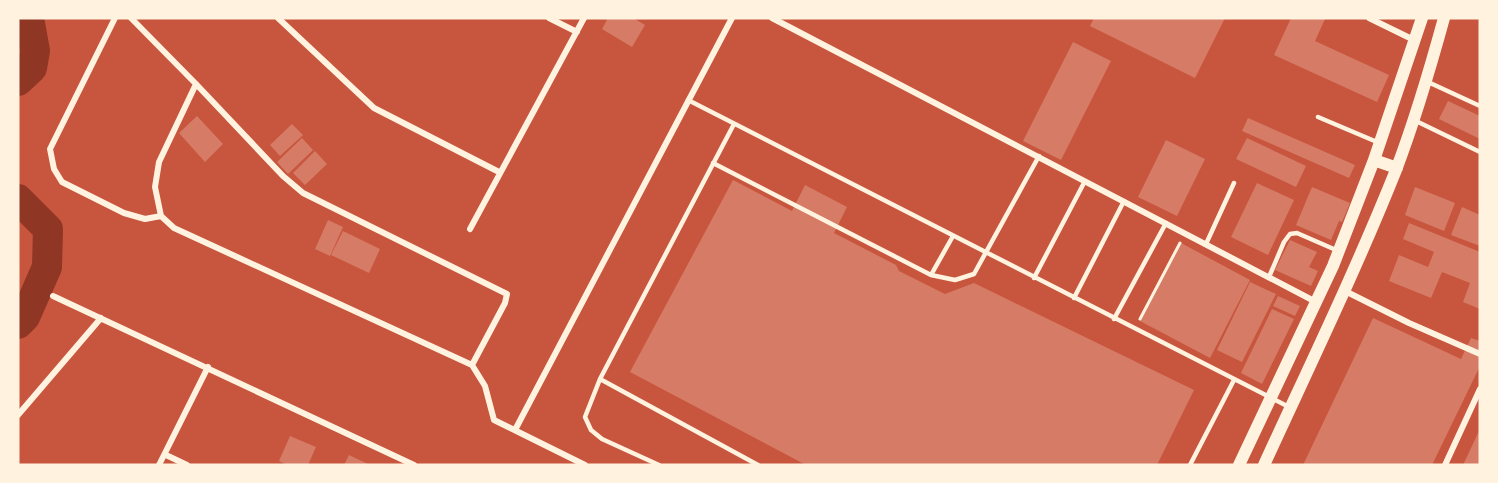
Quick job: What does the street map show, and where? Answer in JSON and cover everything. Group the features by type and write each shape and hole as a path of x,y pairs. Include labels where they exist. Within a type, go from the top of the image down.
{"main road":[{"path":"1239,465 1339,251 1374,160 1422,18"},
{"path":"1264,465 1345,291 1396,168 1427,81 1444,18"},
{"path":"1374,160 1396,168"}],"street":[{"path":"115,18 50,149 54,169 62,182 124,213 145,219 161,216"},
{"path":"131,18 283,176 303,193 507,294 505,303 472,365"},
{"path":"278,18 374,108 499,172"},
{"path":"549,18 577,32"},
{"path":"470,229 584,18"},
{"path":"514,430 732,18"},
{"path":"772,18 1316,302"},
{"path":"1369,18 1415,40"},
{"path":"196,84 159,162 155,187 161,216 174,228 472,365 485,386 494,420 585,465"},
{"path":"1345,291 1409,323 1480,354"},
{"path":"53,296 414,465"},
{"path":"18,414 101,318"},
{"path":"159,465 208,367"},
{"path":"1445,465 1480,389"},
{"path":"166,455 187,465"}],"lane":[{"path":"1427,81 1480,106"},
{"path":"688,100 1290,408"},
{"path":"1318,117 1380,143"},
{"path":"1413,120 1480,152"},
{"path":"659,465 602,439 591,430 585,417 600,380 734,124"},
{"path":"713,163 932,275 955,280 974,274 1039,156"},
{"path":"1034,278 1085,181"},
{"path":"1206,244 1234,183"},
{"path":"1074,298 1124,201"},
{"path":"1114,319 1166,223"},
{"path":"1269,277 1284,242 1290,234 1297,233 1339,251"},
{"path":"932,275 953,236"},
{"path":"600,380 758,465"},
{"path":"1190,465 1234,380"}],"path":[{"path":"1135,330 1185,233"}],"building":[{"path":"608,18 633,18 645,25 632,47 602,29"},
{"path":"1094,18 1225,18 1195,78 1090,26"},
{"path":"1291,18 1325,19 1315,41 1389,75 1377,102 1274,55"},
{"path":"1073,42 1111,61 1061,160 1023,141"},
{"path":"1448,101 1480,116 1480,139 1439,119"},
{"path":"197,116 223,144 205,162 179,133"},
{"path":"1248,118 1355,165 1349,178 1242,131"},
{"path":"292,124 303,135 280,156 270,145"},
{"path":"302,138 313,150 288,174 277,162"},
{"path":"1247,138 1306,166 1296,187 1236,159"},
{"path":"1166,140 1205,159 1177,216 1138,197"},
{"path":"315,151 327,164 305,185 293,173"},
{"path":"733,180 792,211 805,185 847,207 834,233 896,265 899,271 945,294 974,283 1194,390 1157,465 806,465 630,372"},
{"path":"1257,183 1294,200 1268,255 1231,237"},
{"path":"1312,187 1350,203 1331,240 1296,225"},
{"path":"1415,187 1455,203 1444,231 1405,215"},
{"path":"1462,207 1480,215 1480,246 1451,235"},
{"path":"328,220 343,227 330,256 315,249"},
{"path":"1409,223 1480,252 1480,309 1463,302 1470,283 1442,272 1431,298 1389,281 1399,255 1428,267 1434,252 1403,239"},
{"path":"343,231 380,249 369,273 331,255"},
{"path":"1290,240 1317,252 1309,267 1318,271 1311,286 1275,270"},
{"path":"1181,243 1250,280 1210,358 1140,321"},
{"path":"1250,282 1276,294 1242,362 1217,350"},
{"path":"1278,296 1300,306 1295,316 1273,306"},
{"path":"1272,309 1294,319 1262,384 1241,373"},
{"path":"1373,318 1461,359 1471,338 1480,341 1480,366 1432,465 1303,465"},
{"path":"1480,429 1480,465 1463,465"},
{"path":"290,436 316,447 308,465 287,465 279,461"},
{"path":"349,455 370,465 344,465"}],"waterway":[{"path":"18,81 32,68 35,51 29,18"},
{"path":"18,199 48,229 47,267 25,317 18,324"}]}
